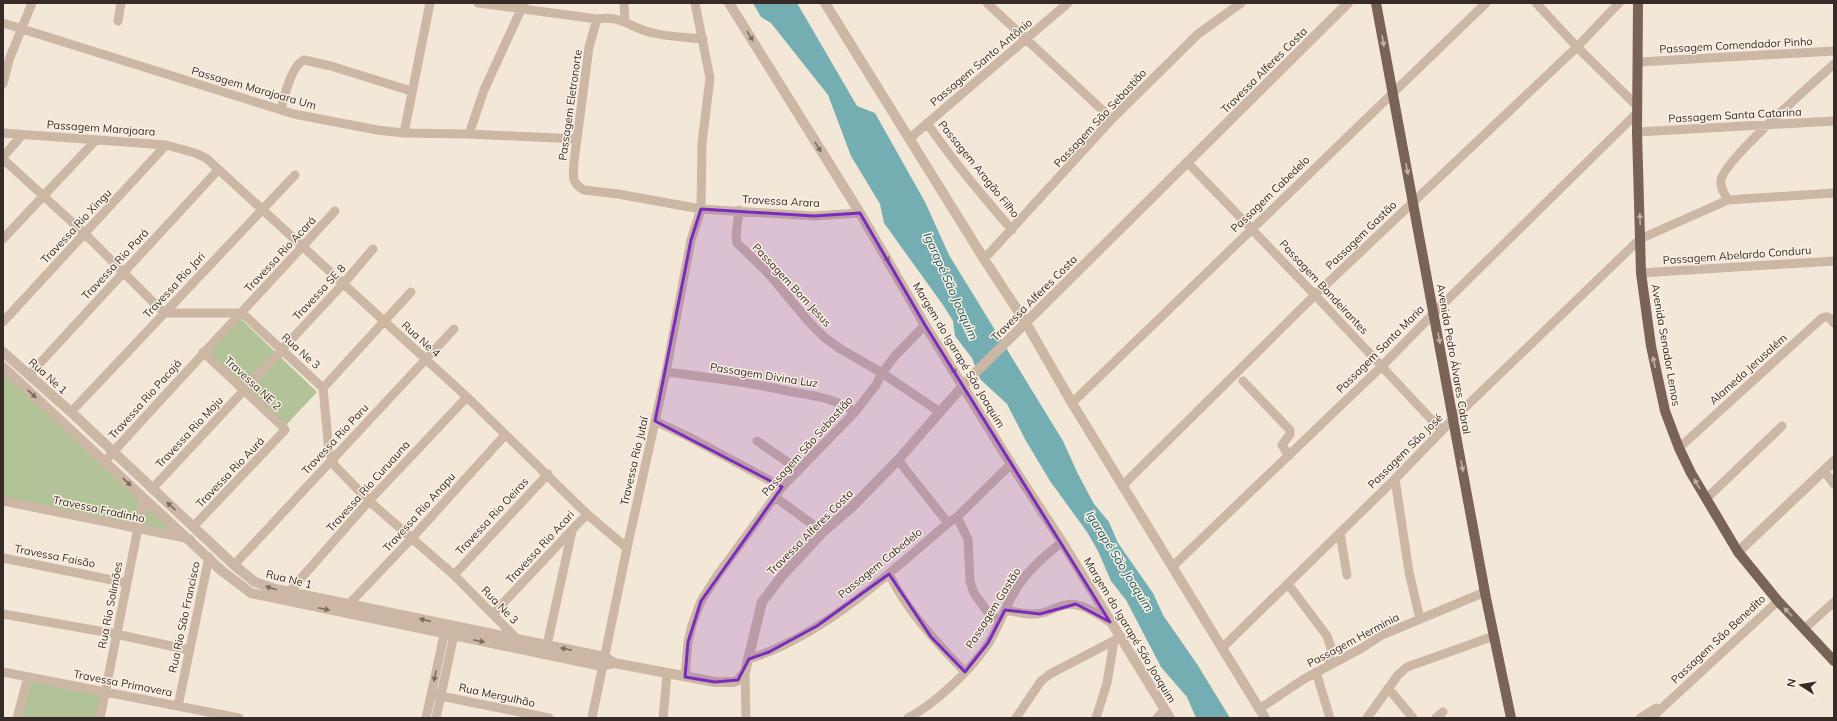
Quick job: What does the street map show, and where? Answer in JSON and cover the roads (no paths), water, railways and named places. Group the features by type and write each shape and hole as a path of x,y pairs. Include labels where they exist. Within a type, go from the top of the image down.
{"main road":[{"name":"Avenida Pedro Álvares Cabral","path":"1376,3 1392,93 1414,200 1485,592 1511,718"},
{"name":"Avenida Senador Lemos","path":"1638,3 1639,62 1637,132 1641,273 1651,346 1665,411 1679,448 1706,499 1738,552 1778,601 1834,661"}],"street":[{"path":"3,84 9,60 32,3"},
{"path":"118,21 121,3"},
{"path":"404,133 411,91 430,3"},
{"path":"478,3 522,6 596,20 606,18 625,21 634,27 655,34 703,39"},
{"path":"624,3 625,21"},
{"name":"Travessa Rio Jutaí","path":"592,718 627,548 656,421 691,240 701,209 702,143 710,78 695,3"},
{"name":"Margem do Igarapé São Joaquim","path":"729,3 860,214 925,325 965,383 1011,464 1062,542 1110,622 1117,639 1167,714"},
{"path":"825,3 984,259 1262,714"},
{"path":"987,3 1112,119"},
{"name":"Passagem Santo Antônio","path":"909,139 1068,3"},
{"name":"Passagem São Sebastião","path":"984,259 1112,119 1198,34 1229,6 1241,3"},
{"name":"Travessa Alferes Costa","path":"745,672 762,602 782,576 823,532 851,508 898,460 965,383 1348,3"},
{"name":"Passagem Cabedelo","path":"1072,403 1486,3"},
{"path":"1536,3 1637,109"},
{"name":"Passagem Gastão","path":"1122,486 1315,295 1577,47 1619,3"},
{"path":"469,134 484,90 522,6"},
{"name":"Passagem Eletronorte","path":"584,190 575,185 574,180 577,139 589,48 596,20"},
{"name":"Passagem Marajoara Um","path":"3,23 281,110 351,125 404,133 469,134 577,139"},
{"name":"Passagem Comendador Pinho","path":"1639,62 1834,52"},
{"path":"281,110 291,78 297,66 304,60 331,66 411,91"},
{"path":"1728,200 1721,185 1722,175 1735,158 1767,125 1834,64"},
{"name":"Passagem Santa Maria","path":"1172,567 1382,366 1637,109"},
{"name":"Passagem Santa Catarina","path":"1637,132 1834,121"},
{"name":"Passagem Aragão Filho","path":"927,123 945,150 967,178 1012,230"},
{"name":"Passagem Marajoara","path":"3,133 166,145 196,153"},
{"path":"22,135 3,158 124,271 164,313 242,312"},
{"path":"3,239 96,140"},
{"name":"Travessa Rio Xingu","path":"3,322 166,145"},
{"name":"Rua Ne 4","path":"196,153 206,158 303,246 383,322 467,397 505,435 548,474 587,514 627,548"},
{"name":"Passagem Bandeirantes","path":"1187,162 1315,295 1442,431"},
{"name":"Travessa Rio Pará","path":"29,375 218,170"},
{"name":"Travessa Rio Jari","path":"71,412 295,175"},
{"name":"Travessa Arara","path":"584,190 618,194 701,209 739,210 814,216 860,214"},
{"path":"1640,239 1728,200 1834,193"},
{"name":"Passagem Bom Jesus","path":"739,210 736,236 737,243 768,273 809,322 824,337 839,348 882,373 940,412"},
{"name":"Travessa Rio Acará","path":"203,352 336,211"},
{"name":"Passagem São José","path":"1222,648 1395,479 1453,419 1640,239"},
{"name":"Travessa SE 8","path":"243,391 343,284 373,249"},
{"name":"Passagem Abelardo Conduru","path":"1641,273 1834,261"},
{"path":"332,460 324,388 411,292"},
{"name":"Rua Ne 3","path":"242,312 324,388"},
{"name":"Alameda Jerusalém","path":"1679,448 1822,318 1825,316 1834,323"},
{"name":"Passagem São Sebastião","path":"685,677 688,642 692,624 701,601 717,576 782,488 855,412 876,385 882,373 895,356 925,325"},
{"name":"Travessa Rio Paru","path":"231,563 332,460 454,329"},
{"name":"Rua Ne 1","path":"3,352 71,412 231,563 255,582 289,592 349,604 450,630 516,638 547,645 604,662"},
{"name":"Travessa NE 2","path":"203,352 284,428 283,432"},
{"name":"Travessa Rio Pacajá","path":"104,461 203,352"},
{"name":"Rua Ne 1","path":"3,367 190,539 220,569 251,593 450,630 604,662"},
{"name":"Passagem Divina Luz","path":"666,372 749,383 818,396 830,399 855,412"},
{"path":"1243,380 1290,430 1290,434 1282,445 1288,456"},
{"name":"Travessa Rio Moju","path":"152,489 243,391"},
{"name":"Travessa Rio Curuauna","path":"289,592 369,501 467,397"},
{"path":"656,421 695,440 782,488"},
{"path":"1706,499 1782,426"},
{"name":"Travessa Rio Aurá","path":"193,527 283,432"},
{"name":"Travessa Rio Anapu","path":"349,604 412,538 505,435"},
{"path":"757,441 799,470"},
{"name":"Rua Ne 3","path":"332,460 339,471 369,501 454,575 516,638"},
{"path":"898,460 948,523"},
{"path":"1738,552 1834,461"},
{"name":"Passagem Cabedelo","path":"749,659 769,652 817,626 889,574 957,517 1011,464"},
{"path":"1824,471 1834,484"},
{"name":"Travessa Rio Oeiras","path":"454,575 548,474"},
{"path":"1395,479 1409,572 1420,619"},
{"path":"775,497 823,532"},
{"name":"Rua Rio Solimões","path":"100,718 144,498"},
{"name":"Travessa Fradinho","path":"3,501 190,539"},
{"name":"Travessa Rio Acari","path":"493,614 587,514"},
{"path":"957,517 968,540 969,574 974,593 987,611 999,621"},
{"path":"547,645 572,530"},
{"path":"1340,533 1347,575"},
{"name":"Passagem Gastão","path":"908,718 936,697 965,672 988,644 1019,585 1030,571 1062,542"},
{"name":"Rua Rio São Francisco","path":"178,706 209,557"},
{"name":"Travessa Faisão","path":"3,558 127,582"},
{"path":"220,569 231,563"},
{"path":"889,574 896,587 931,637 965,672"},
{"path":"1288,584 1327,636 1331,648 1329,665"},
{"name":"Passagem Herminia","path":"1262,714 1316,672 1362,648 1392,630 1485,592"},
{"name":"Passagem São Benedito","path":"1651,718 1778,601"},
{"path":"1804,629 1834,602"},
{"path":"1005,610 1026,614 1040,614 1076,604 1110,622"},
{"path":"3,614 116,634 189,650"},
{"path":"426,718 431,694 450,630"},
{"path":"436,718 441,696 450,630"},
{"path":"1367,718 1398,675 1407,667 1494,636"},
{"path":"1016,718 1041,681 1050,674 1117,639"},
{"path":"1096,718 1107,684 1117,639"},
{"path":"604,662 715,682 734,682 745,672"},
{"name":"Travessa Primavera","path":"3,672 239,718"},
{"path":"745,672 746,718"},
{"path":"1316,672 1330,718"},
{"path":"663,718 667,674"},
{"path":"17,718 28,677"},
{"path":"1388,688 1413,718"},
{"name":"Rua Mergulhão","path":"431,694 530,716 549,718"},
{"name":"Passagem São Benedito","path":"1640,718 1676,695"},
{"path":"1157,718 1167,714"}],"water":[{"name":"Igarapé São Joaquim","path":"753,3 797,3 857,106 875,113 925,202 949,255 1063,441 1094,504 1109,522 1118,543 1153,593 1163,615 1197,664 1230,718 1196,718 1187,697 1161,667 1126,600 1111,581 1098,551 1087,532 1050,481 1026,441 1007,404 980,379 972,358 955,336 953,321 884,223 880,204 851,156 828,95 771,23 761,17"}]}
